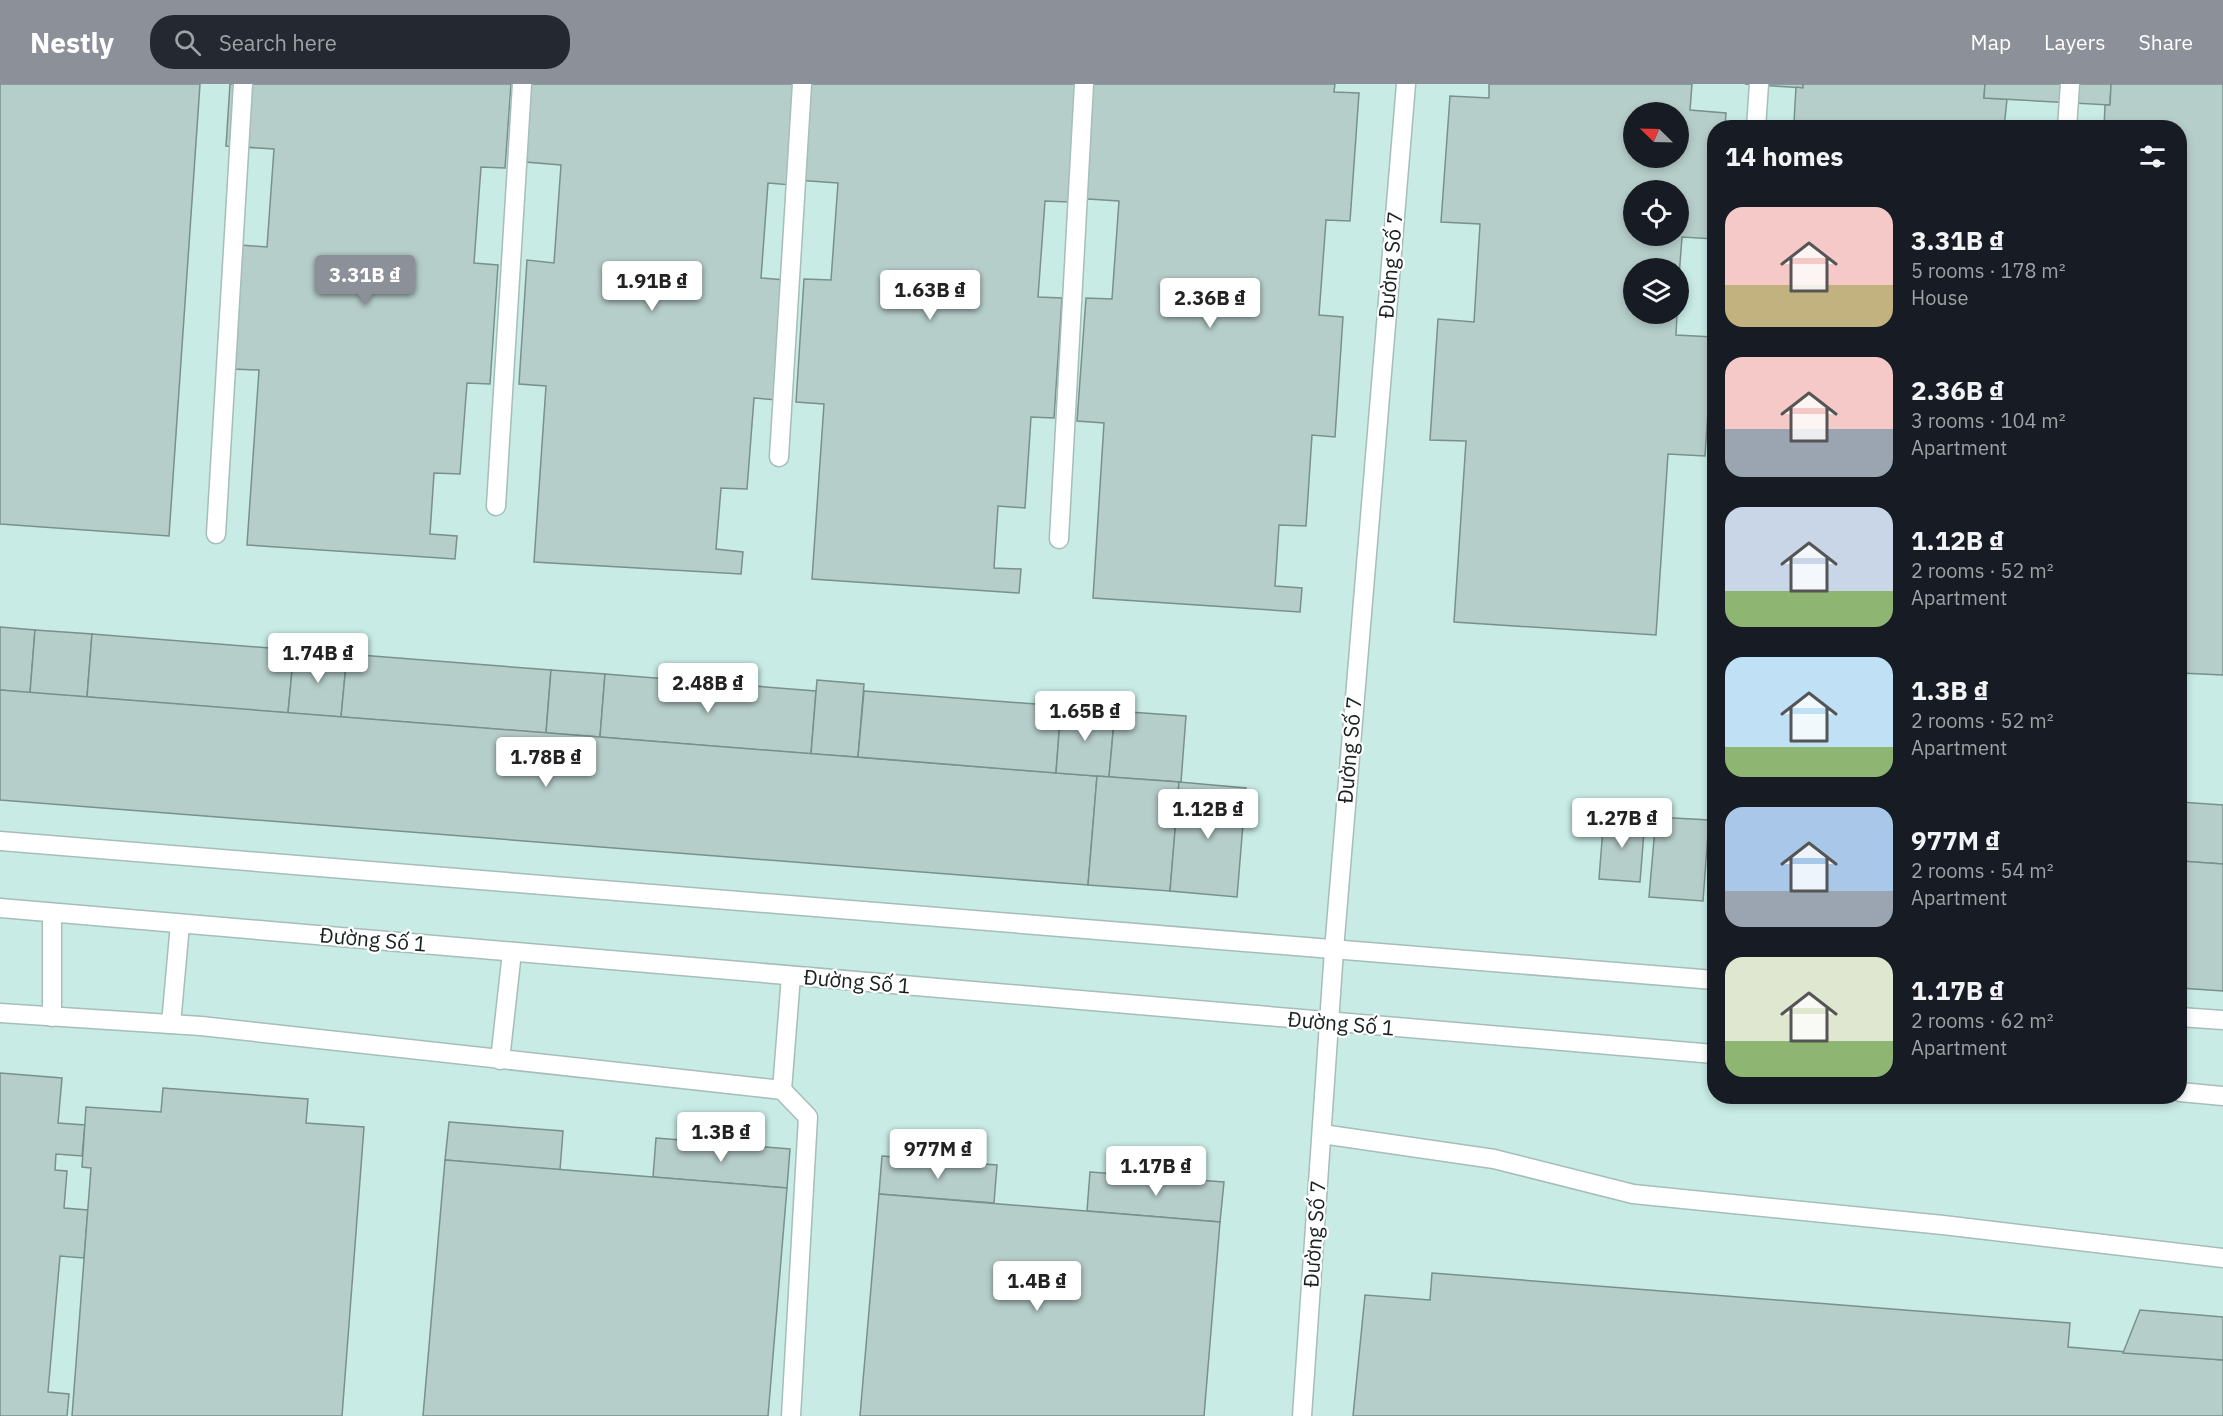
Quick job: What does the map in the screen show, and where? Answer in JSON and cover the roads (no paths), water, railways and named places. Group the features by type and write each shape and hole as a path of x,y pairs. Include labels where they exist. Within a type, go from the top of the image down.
{"lane":[{"path":"216,534 243,84"},
{"path":"496,506 522,84"},
{"path":"779,457 802,84"},
{"path":"1059,538 1084,84"},
{"name":"Đường Số 7","path":"1302,1416 1334,950 1406,84"},
{"path":"1757,120 1759,84"},
{"path":"2068,120 2070,84"},
{"path":"0,841 1707,979"},
{"name":"Đường Số 1","path":"0,908 1707,1053"},
{"path":"52,913 52,1017"},
{"path":"171,1024 180,924"},
{"path":"500,1060 512,952"},
{"path":"782,1090 791,976"},
{"path":"0,1012 171,1024 782,1090 808,1117 791,1416"},
{"path":"2187,1017 2223,1020"},
{"path":"2187,1093 2223,1096"},
{"path":"1322,1134 1494,1159 1633,1194 1942,1225 2223,1258"}]}
